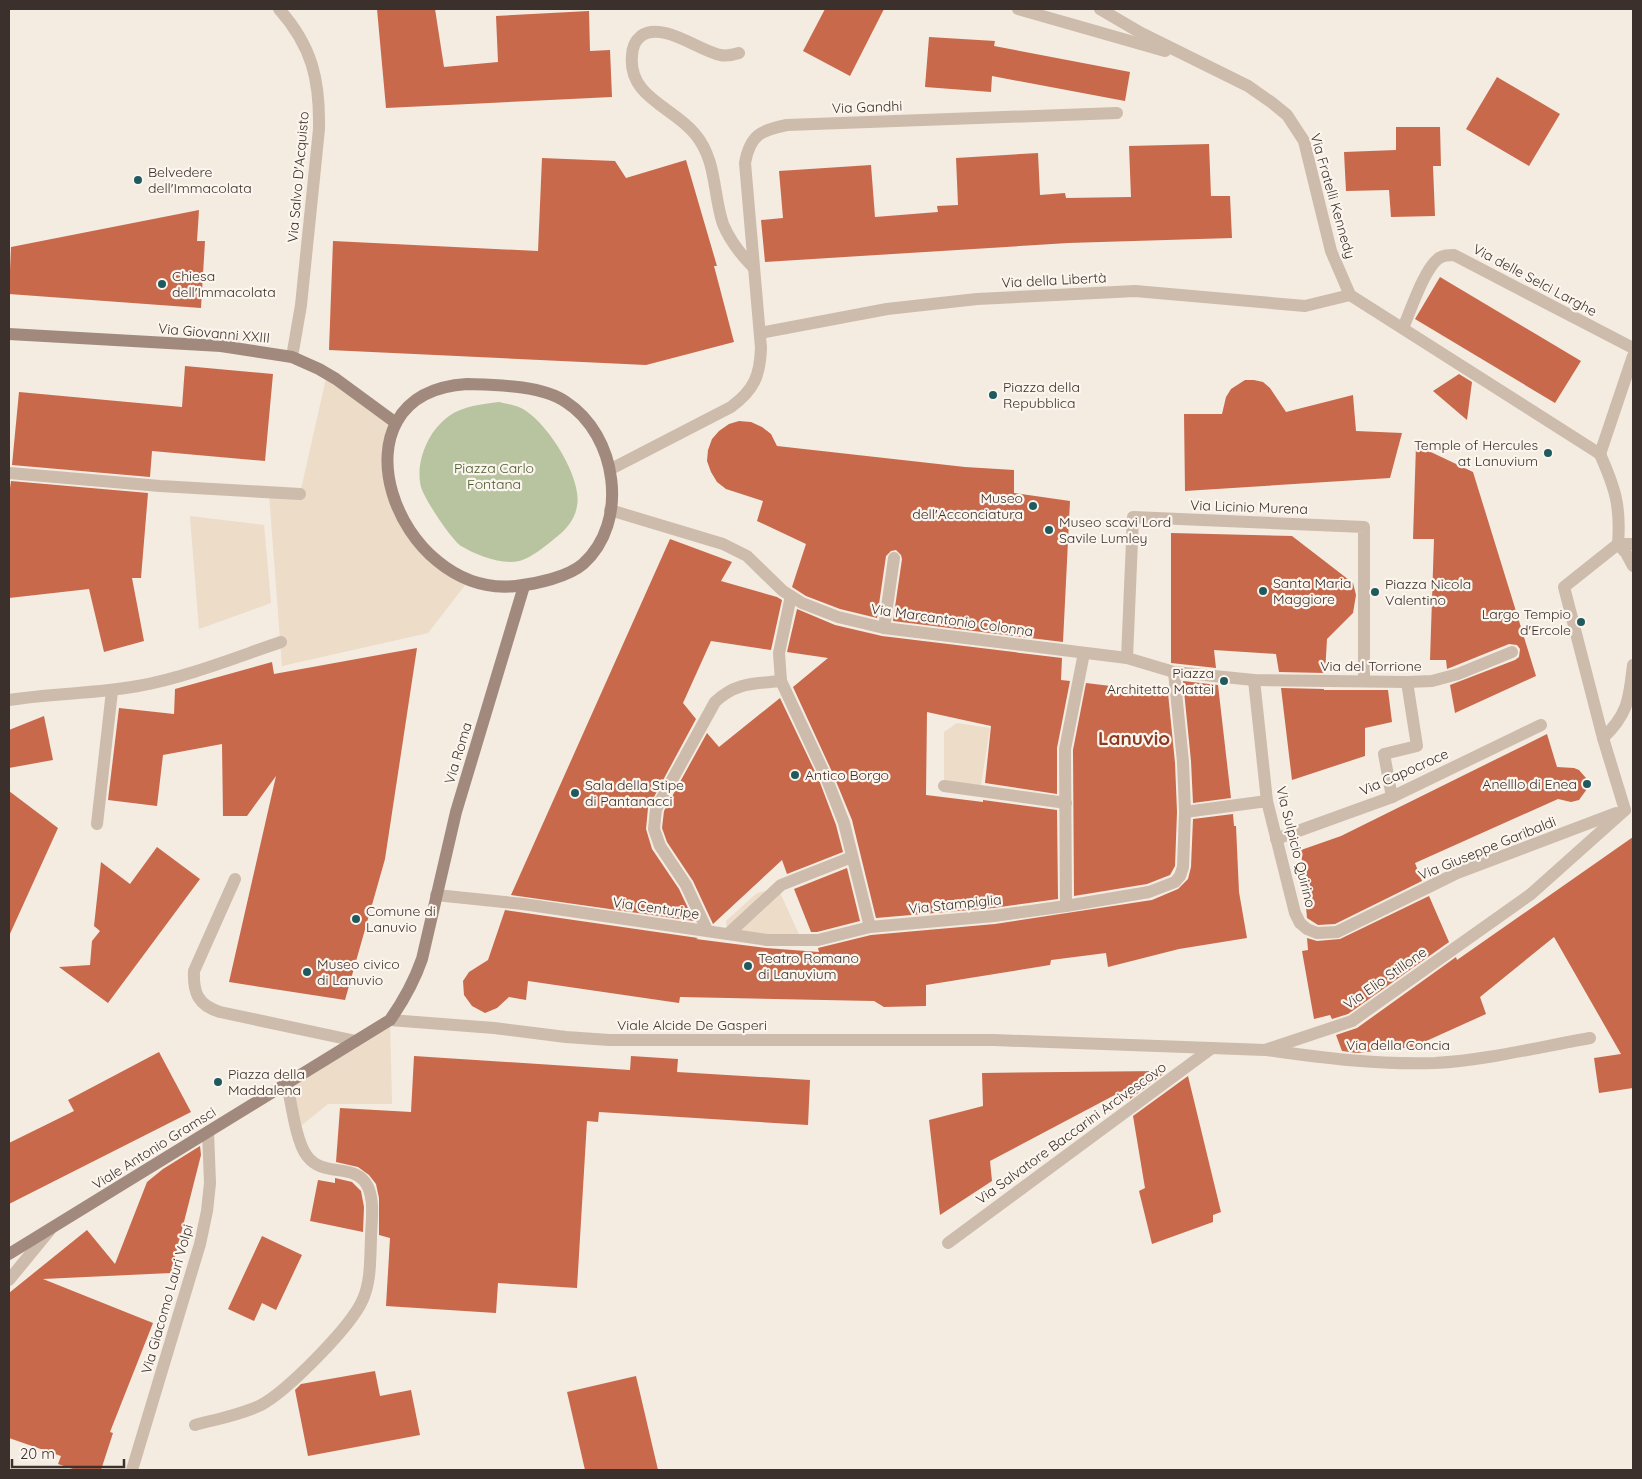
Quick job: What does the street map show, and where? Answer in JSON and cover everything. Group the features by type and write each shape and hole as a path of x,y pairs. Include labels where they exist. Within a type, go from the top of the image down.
{"street":[{"name":"Via Salvo D'Acquisto","path":"279,9 297,32 311,58 319,100 319,129 301,305 292,357"},
{"path":"1018,9 1197,60"},
{"name":"Via Fratelli Kennedy","path":"1100,9 1141,33 1261,94 1279,107 1292,122 1304,141 1331,250 1350,295"},
{"path":"739,54 720,55 664,32 650,32 642,35 633,47 631,67 633,75 643,91 659,105 678,116 697,136 712,168 724,226 736,248 754,268"},
{"name":"Via Gandhi","path":"610,469 722,412 752,388 759,370 761,348 744,163 747,150 754,138 764,130 787,124 1117,112"},
{"name":"Via delle Selci Larghe","path":"1403,328 1428,270 1440,257 1446,255 1454,256 1633,348"},
{"name":"Via della Libertà","path":"760,333 887,310 987,299 1135,290 1306,306 1350,295"},
{"path":"1350,295 1600,454 1617,500 1619,515 1618,544 1626,553 1633,566"},
{"name":"Via Giovanni XXIII","path":"9,334 222,346 292,357 332,376 396,423"},
{"path":"1600,454 1633,356"},
{"path":"467,384 504,385 522,388 565,401 583,415 598,435 610,469 610,510 606,530 598,549 582,565 572,571 524,586 495,588 480,585 469,580 438,562 414,538 399,513 389,484 387,450 396,423 416,400 434,389 467,384"},
{"path":"9,473 160,486 300,494"},
{"name":"Via Marcantonio Colonna","path":"610,510 714,541 735,550 756,563 776,585 791,596 814,608 838,617 884,628 1127,658 1174,672"},
{"name":"Via Licinio Murena","path":"1127,658 1133,517 1364,527 1364,681"},
{"path":"1629,809 1603,738 1564,587 1618,544 1633,544"},
{"path":"884,628 894,558"},
{"name":"Via Roma","path":"390,1020 408,994 416,978 456,812 524,586"},
{"path":"791,596 778,653 781,681 832,792 844,823 870,927"},
{"path":"9,700 112,691 173,678 281,642"},
{"name":"Via del Torrione","path":"1254,680 1432,681 1458,674 1512,652"},
{"path":"1066,906 1065,749 1084,653"},
{"path":"1603,738 1614,728 1625,710 1629,698 1633,664"},
{"path":"1174,672 1254,680"},
{"name":"Via Stampiglia","path":"870,927 994,916 1066,906 1149,892 1175,882 1180,876 1183,866 1186,812 1174,672"},
{"name":"Via Sulpicio Quirino","path":"1254,680 1267,801 1295,913 1300,923 1307,929"},
{"path":"707,930 686,885 660,846 654,829 656,808 715,702 729,690 738,687 781,681"},
{"path":"1392,797 1384,754 1417,746 1407,682"},
{"path":"97,824 112,691"},
{"name":"Via Capocroce","path":"1276,839 1392,797 1541,725"},
{"path":"944,786 1066,803"},
{"path":"1186,812 1267,801"},
{"name":"Via Giuseppe Garibaldi","path":"1307,929 1316,933 1337,932 1455,874 1629,809"},
{"name":"Via Elio Stillone","path":"994,1040 1265,1050 1352,1021 1531,894 1629,809"},
{"path":"728,934 781,885 852,857"},
{"path":"235,879 194,971 194,984 197,995 202,1003 220,1012 356,1041"},
{"name":"Via Centuripe","path":"436,895 523,904 767,940 818,940 870,927"},
{"name":"Viale Alcide De Gasperi","path":"390,1020 609,1040 994,1040"},
{"name":"Viale Antonio Gramsci","path":"9,1254 390,1020"},
{"name":"Via della Concia","path":"1265,1050 1349,1061 1378,1063 1437,1062 1487,1056 1590,1038"},
{"name":"Via Salvatore Baccarini Arcivescovo","path":"948,1243 1212,1048"},
{"path":"195,1425 251,1409 282,1391 349,1321 359,1308 367,1288 372,1204 368,1187 365,1181 358,1175 318,1166 306,1155 299,1139 287,1083"},
{"name":"Via Giacomo Lauri Volpi","path":"132,1470 200,1244 207,1211 210,1183 208,1132"},
{"path":"9,1280 50,1229"}],"green space":[{"name":"Piazza Carlo Fontana","path":"499,402 521,408 541,424 561,451 569,466 577,494 576,511 566,529 532,555 523,560 512,562 504,562 481,556 461,546 445,528 433,510 421,487 420,477 422,458 429,438 442,422 460,410"}],"shaded area":[{"path":"327,374 396,423 387,450 405,525 469,580 428,633 282,666 269,493 300,494"},
{"path":"190,516 264,525 271,603 199,629"},
{"path":"957,723 990,728 980,791 944,786 944,732"},
{"path":"778,888 802,941 728,934 726,921 757,893"},
{"name":"Piazza della Maddalena","path":"390,1020 392,1104 328,1104 297,1129 287,1083"}],"building":[{"path":"377,9 435,9 444,67 498,62 496,16 589,11 590,51 610,50 612,97 386,108"},
{"path":"825,9 884,9 850,76 803,51"},
{"path":"929,37 995,41 994,46 1130,72 1125,101 992,76 991,92 925,87"},
{"path":"1497,77 1560,114 1529,166 1466,129"},
{"path":"1396,127 1440,127 1441,166 1433,166 1435,216 1391,217 1389,190 1346,191 1344,152 1396,150"},
{"path":"1209,144 1211,196 1230,196 1232,238 1068,243 765,262 761,220 783,218 779,171 871,165 875,217 938,212 937,206 958,205 956,158 1038,153 1040,195 1065,193 1066,198 1131,197 1129,146"},
{"path":"542,158 615,161 626,178 686,160 717,266 714,266 734,342 646,365 329,350 333,241 538,251"},
{"path":"199,210 197,241 205,241 201,308 9,294 11,247"},
{"path":"1440,277 1581,361 1555,403 1415,319"},
{"path":"185,366 273,374 265,461 152,451 150,477 12,465 19,392 182,407"},
{"path":"1459,374 1472,382 1467,420 1433,391"},
{"path":"1245,380 1263,382 1270,388 1286,412 1353,395 1356,431 1402,433 1390,478 1185,491 1184,414 1222,414 1226,397 1231,389"},
{"path":"739,421 751,422 762,427 771,434 777,446 965,467 1014,470 1014,493 1070,501 1063,642 893,621 902,559 896,550 891,551 886,556 877,618 840,609 806,596 792,587 806,544 757,521 763,501 726,489 717,482 707,461 712,439 729,424"},
{"path":"1416,445 1473,472 1536,676 1455,713 1450,685 1515,660 1519,657 1520,649 1517,645 1509,644 1447,669 1446,660 1430,660 1434,539 1413,539"},
{"path":"11,481 148,493 141,578 132,578 144,641 104,652 89,589 9,598 9,488"},
{"name":"Santa Maria Maggiore","path":"1171,533 1292,536 1353,583 1356,595 1353,613 1327,639 1325,673 1279,672 1276,654 1214,650 1216,668 1171,663"},
{"path":"670,539 732,562 721,581 782,600 771,650 711,641 683,703 696,719 648,808 646,829 652,849 679,889 694,921 511,895"},
{"path":"797,609 835,625 882,636 1062,658 1061,680 1070,681 1057,748 1057,794 985,783 991,726 927,712 926,795 983,802 983,800 1057,810 1058,899 993,908 876,918 852,820 793,687 828,658 787,652"},
{"path":"417,648 385,859 345,1000 229,982 276,776 247,816 223,816 222,744 163,755 157,806 108,800 119,708 174,714 175,689 272,662 274,674"},
{"path":"1183,681 1218,685 1231,798 1193,803"},
{"path":"1086,683 1168,693 1175,763 1177,812 1175,866 1170,875 1147,884 1074,896 1073,750"},
{"path":"1281,688 1388,690 1392,722 1365,728 1365,756 1292,780"},
{"path":"780,698 819,780 836,825 843,852 787,874 782,860 713,924 693,881 667,842 662,828 664,811 707,733 719,747"},
{"path":"44,716 53,760 9,768 9,730"},
{"path":"1547,734 1557,767 1574,768 1579,770 1586,778 1587,789 1579,800 1571,802 1558,799 1415,863 1422,881 1335,924 1318,925 1307,918 1301,850 1341,836"},
{"path":"9,791 58,828 9,936"},
{"path":"1233,814 1234,826 1236,826 1239,892 1247,938 1179,949 1108,967 1106,953 1051,960 1050,965 926,985 926,1006 884,1007 874,1001 680,997 679,1003 528,981 526,1000 509,997 497,1008 485,1013 472,1006 464,995 463,981 469,972 488,960 505,910 698,938 696,939 766,948 819,952 818,948 871,935 995,924 1152,900 1178,889 1188,879 1191,867 1193,819"},
{"path":"1633,837 1633,1088 1599,1093 1594,1058 1621,1054 1554,937 1480,997 1486,1014 1413,1047 1357,1053 1342,1051 1336,1035 1357,1028 1456,957 1457,960"},
{"path":"157,847 200,879 108,1003 59,967 90,965 92,941 100,931 94,926 101,862 130,884"},
{"path":"847,868 860,921 811,932 794,889"},
{"path":"1429,896 1449,942 1348,1014 1332,1019 1330,1015 1314,1019 1302,951 1308,950 1307,938 1317,941 1340,939"},
{"path":"159,1052 191,1112 9,1204 9,1143 74,1111 68,1100"},
{"path":"414,1056 630,1070 631,1056 678,1059 677,1072 810,1080 808,1125 599,1112 598,1122 587,1121 577,1288 498,1283 496,1313 386,1306 390,1238 379,1235 379,1198 376,1184 369,1175 358,1167 336,1162 340,1108 411,1112"},
{"path":"1167,1071 1130,1099 1128,1088 990,1161 992,1181 940,1215 929,1120 983,1106 982,1073"},
{"path":"1188,1076 1221,1212 1213,1215 1213,1222 1152,1244 1139,1191 1145,1188 1133,1116"},
{"path":"200,1146 201,1155 171,1273 43,1279 153,1323 110,1432 113,1433 101,1470 76,1470 58,1464 61,1456 9,1438 9,1293 87,1230 115,1264 147,1182 163,1169"},
{"path":"335,1178 352,1182 361,1191 364,1207 363,1232 310,1221 318,1180 335,1183"},
{"path":"262,1236 302,1255 276,1310 262,1303 254,1321 228,1309"},
{"path":"375,1371 380,1396 411,1390 420,1435 308,1456 295,1390 301,1384"},
{"path":"636,1376 658,1470 585,1470 567,1392"}],"place":[{"name":"Belvedere dell'Immacolata","path":"138,180"},
{"name":"Chiesa dell'Immacolata","path":"162,284"},
{"name":"Piazza della Repubblica","path":"993,395"},
{"name":"Temple of Hercules at Lanuvium","path":"1548,453"},
{"name":"Museo dell'Acconciatura","path":"1033,506"},
{"name":"Museo scavi Lord Savile Lumley","path":"1049,530"},
{"name":"Santa Maria Maggiore","path":"1263,591"},
{"name":"Piazza Nicola Valentino","path":"1375,592"},
{"name":"Largo Tempio d'Ercole","path":"1581,622"},
{"name":"Piazza Architetto Mattei","path":"1224,681"},
{"name":"Antico Borgo","path":"795,775"},
{"name":"Anelllo di Enea","path":"1587,784"},
{"name":"Sala della Stipe di Pantanacci","path":"575,793"},
{"name":"Comune di Lanuvio","path":"356,919"},
{"name":"Teatro Romano di Lanuvium","path":"748,966"},
{"name":"Museo civico di Lanuvio","path":"307,972"},
{"name":"Piazza della Maddalena","path":"218,1082"}],"district":[{"name":"Lanuvio","path":"1134,738"}]}
